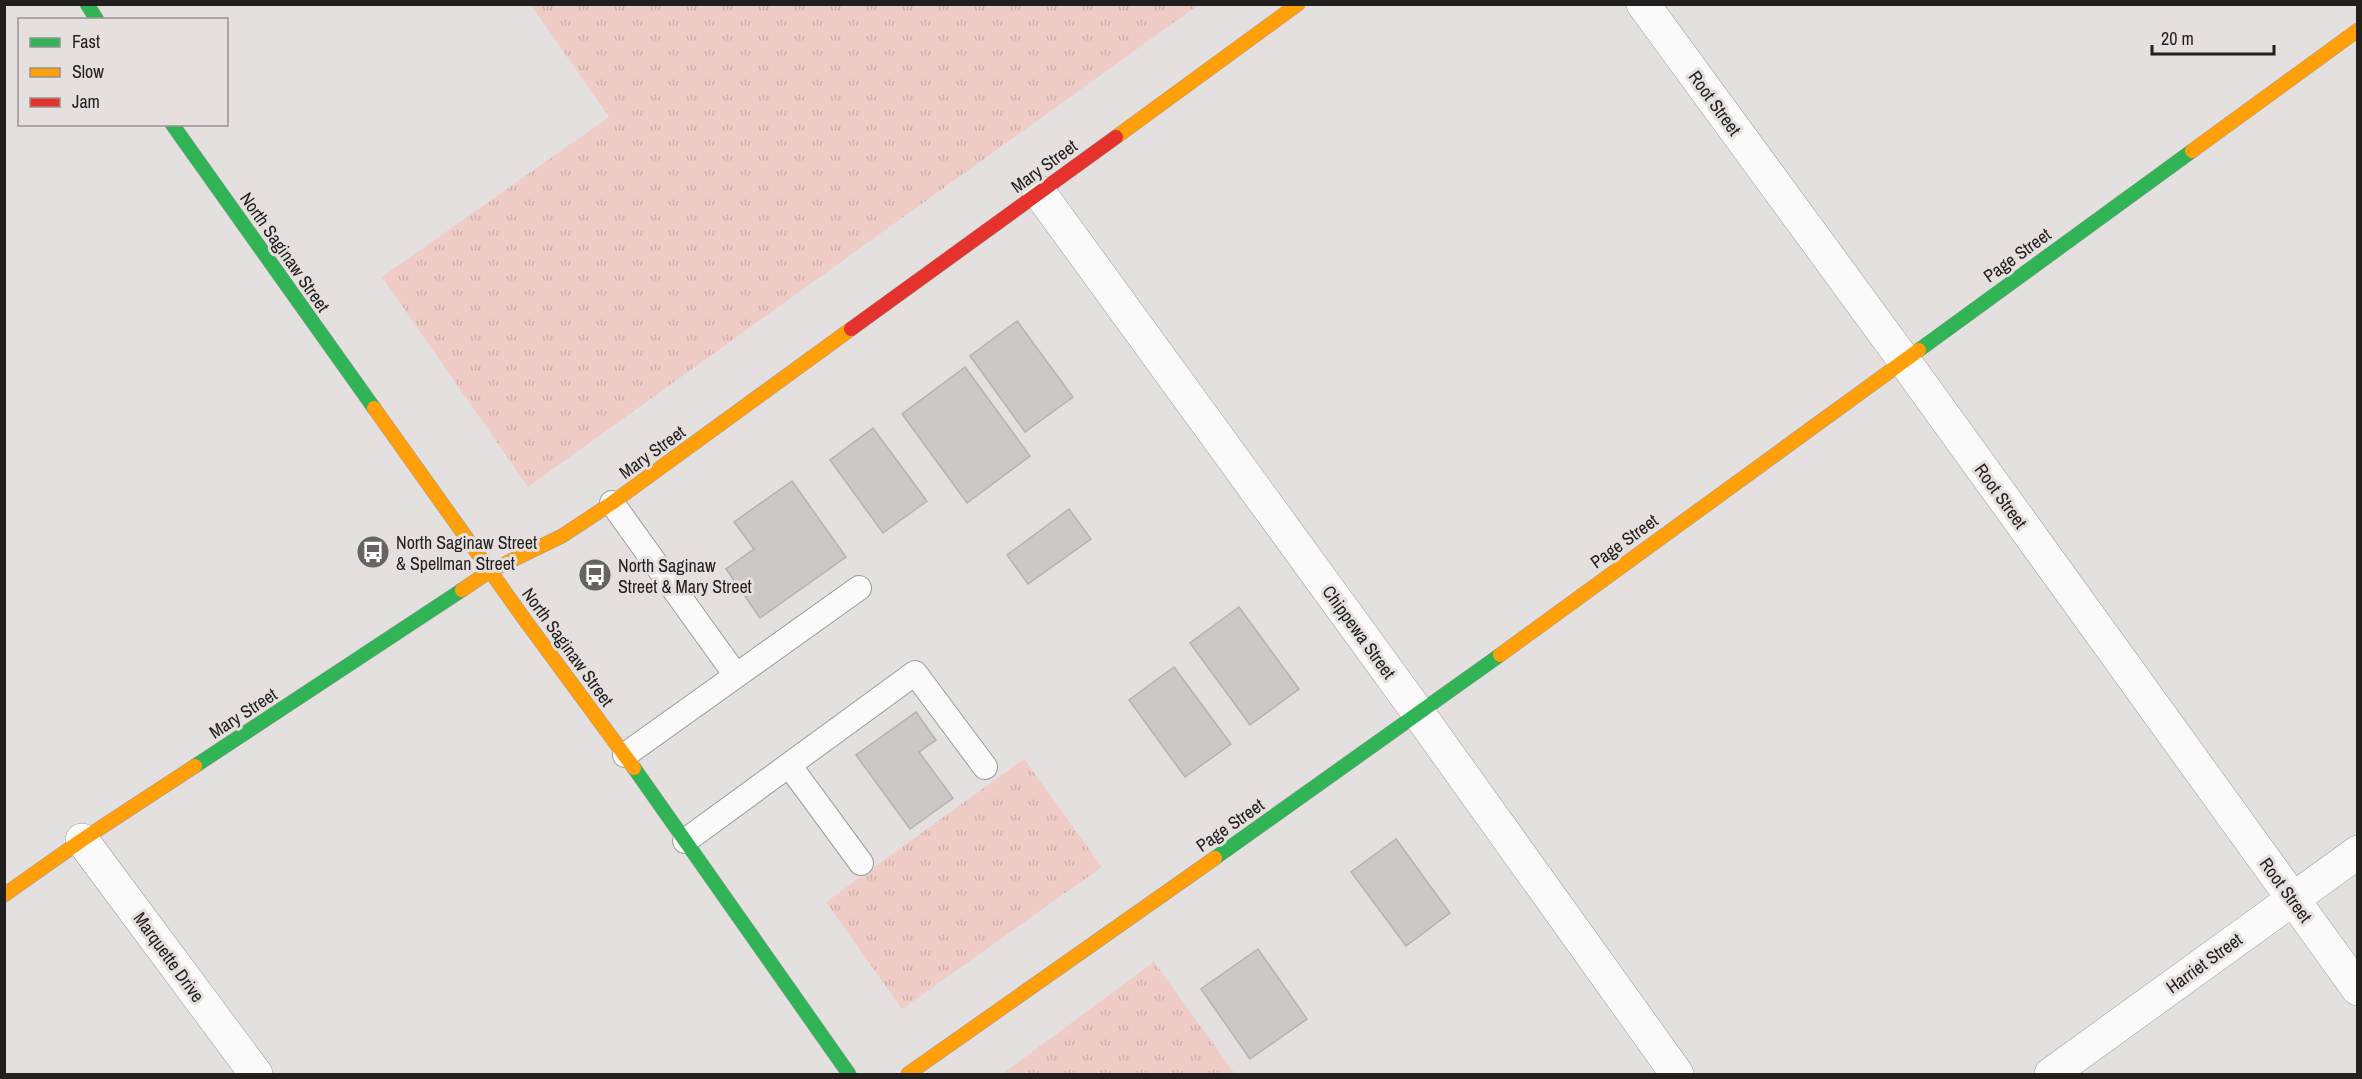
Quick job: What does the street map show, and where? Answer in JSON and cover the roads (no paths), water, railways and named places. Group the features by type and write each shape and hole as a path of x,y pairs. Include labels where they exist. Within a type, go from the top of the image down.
{"street":[{"path":"87,4 97,18"},
{"name":"Mary Street","path":"4,895 82,840 490,571 561,536 612,503 1298,4"},
{"name":"Root Street","path":"1643,4 2358,989"},
{"name":"Page Street","path":"908,1074 1419,714 2358,30"},
{"name":"North Saginaw Street","path":"173,126 490,571 625,755 849,1074"},
{"name":"Chippewa Street","path":"1040,192 1677,1074"},
{"name":"Marquette Drive","path":"82,840 256,1074"},
{"name":"Harriet Street","path":"2050,1074 2358,852"}],"lane":[{"path":"612,503 735,674"},
{"path":"625,755 735,674 859,588"},
{"path":"685,841 915,673 985,767"},
{"path":"789,765 861,863"}],"place":[{"name":"North Saginaw Street & Spellman Street","path":"373,552"},
{"name":"North Saginaw Street & Mary Street","path":"595,575"}]}
